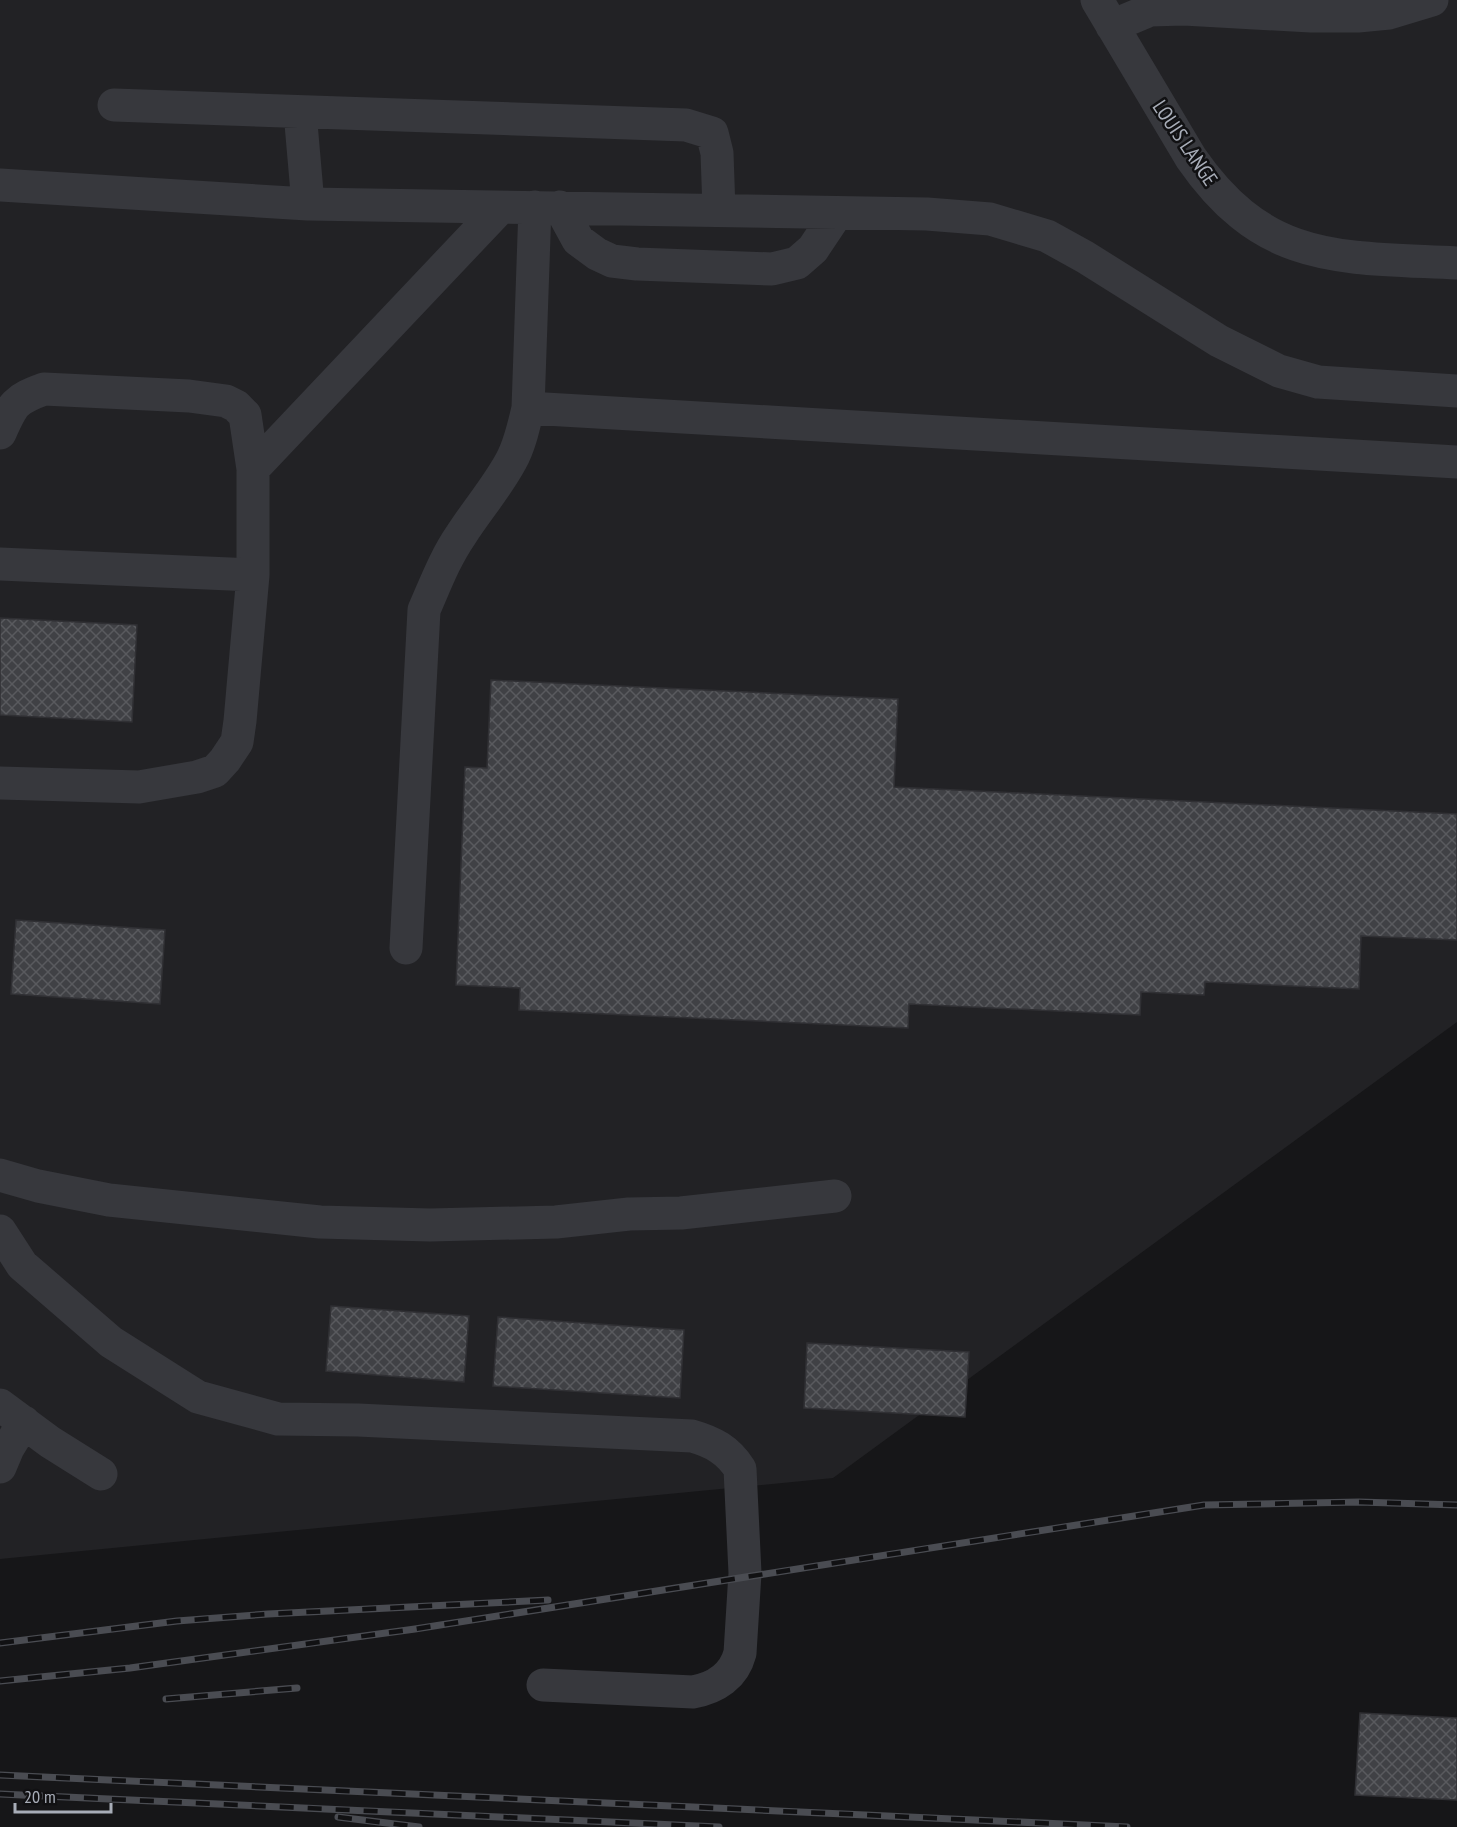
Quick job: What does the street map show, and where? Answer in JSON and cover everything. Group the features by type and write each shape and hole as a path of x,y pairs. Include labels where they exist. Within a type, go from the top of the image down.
{"street":[{"path":"1104,13 1184,9 1311,16 1358,16 1389,13 1432,0"},
{"name":"LOUIS LANGE","path":"1104,13 1206,180 1245,218 1268,233 1319,253 1346,258 1457,263"},
{"path":"114,105 686,125 712,133 715,142 719,210"},
{"path":"300,112 308,204"},
{"path":"0,185 308,204 927,214 990,219 1047,236 1085,257 1219,341 1279,371 1318,382 1457,392"},
{"path":"548,207 578,240 597,254 612,261 772,269 797,262 813,249 837,213"},
{"path":"406,948 424,610 441,570 460,536 512,459 523,428 528,408 548,207"},
{"path":"253,469 500,208"},
{"path":"0,433 13,405 24,397 45,389 189,396 226,401 236,406 245,415 253,469 253,575 237,742 215,771 197,777 139,787 0,783"},
{"path":"528,408 1457,462"},
{"path":"0,564 253,575"},
{"path":"0,1175 38,1186 109,1200 320,1222 386,1224 556,1222 629,1214 681,1213 835,1196"},
{"path":"0,1231 22,1265 111,1342 198,1396 278,1419 358,1420 692,1436 712,1442 734,1459 740,1469 745,1573 741,1643 737,1664 724,1679 711,1689 693,1692 543,1685"},
{"path":"0,1467 8,1448 12,1413 101,1474"}],"shaded area":[{"path":"0,0 1457,0 1457,1022 833,1478 0,1559"}],"building":[{"path":"0,618 137,625 132,722 0,715"},
{"path":"491,680 898,699 894,787 1457,814 1457,940 1361,936 1359,989 1205,982 1204,995 1141,992 1140,1015 909,1004 908,1028 519,1010 520,988 456,985 465,767 487,768"},
{"path":"16,920 165,930 160,1004 11,994"},
{"path":"331,1306 469,1316 464,1382 326,1371"},
{"path":"498,1317 684,1330 680,1398 493,1386"},
{"path":"807,1343 969,1352 965,1417 804,1408"},
{"path":"1360,1713 1457,1718 1457,1800 1355,1795"}],"railway":[{"path":"0,1681 130,1668 415,1629 1204,1505 1359,1502 1457,1505"},
{"path":"0,1643 177,1621 268,1614 548,1600"},
{"path":"166,1699 297,1688"},
{"path":"0,1775 1127,1827"},
{"path":"0,1794 719,1827"},
{"path":"338,1817 419,1827"}]}
